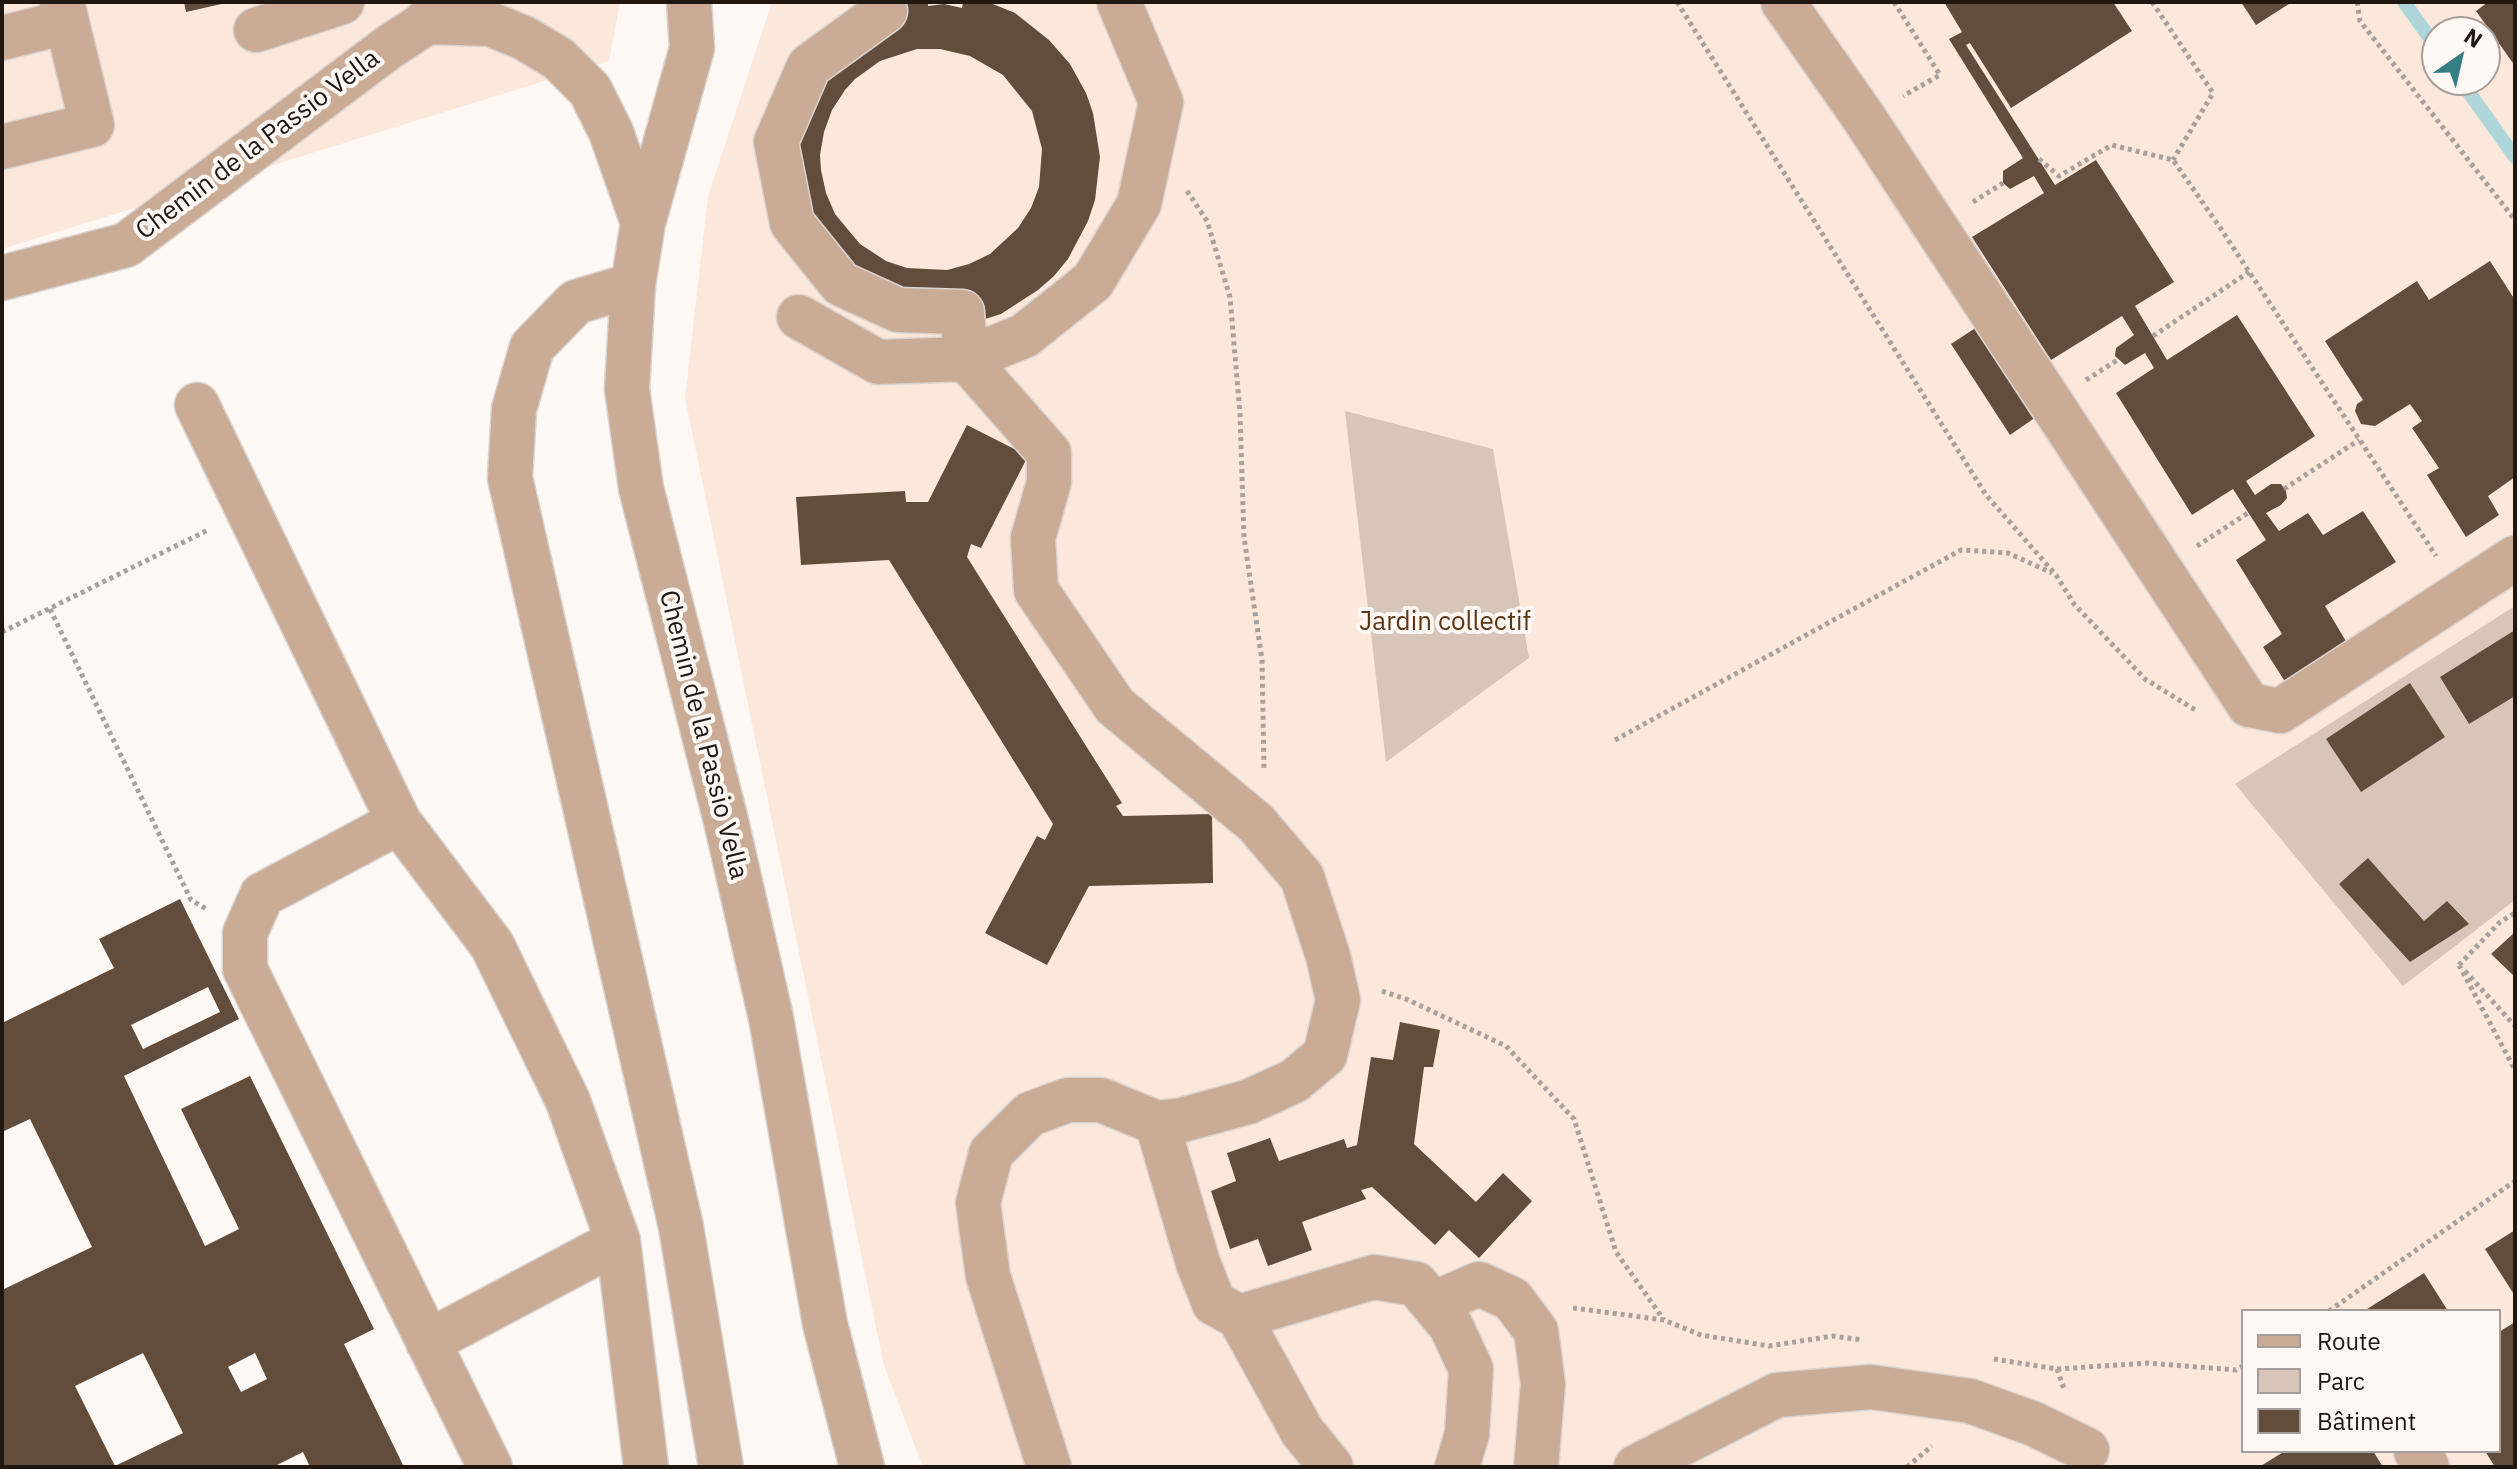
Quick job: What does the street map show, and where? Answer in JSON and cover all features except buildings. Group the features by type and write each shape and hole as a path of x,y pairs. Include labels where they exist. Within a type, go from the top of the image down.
{"street":[{"path":"256,30 342,2"},
{"name":"Chemin de la Passio Vella","path":"689,2 692,48 643,223 633,285 627,389 641,488 771,1018 825,1324 862,1467"},
{"path":"883,2 885,11 809,66 776,142 792,223 841,284 898,310 962,312 966,359 1049,453 1049,482 1033,538 1036,590 1115,706 1256,823 1302,877 1338,1000 1325,1055 1294,1081 1248,1102 1182,1120 1157,1123 1101,1100 1068,1100 1030,1114 991,1153 978,1203 988,1276 1049,1467"},
{"path":"799,317 878,362 966,359 1024,336 1093,281 1139,204 1161,102 1119,2"},
{"path":"1783,2 1864,118 2249,705 2280,711 2515,558"},
{"path":"430,9 490,24 524,38 559,59 590,90 611,132 643,223"},
{"name":"Chemin de la Passio Vella","path":"2,278 126,245 389,47 430,9"},
{"path":"2,38 64,12 92,125 2,147"},
{"path":"633,285 576,302 532,347 514,409 510,478 677,1212 721,1467"},
{"path":"197,405 399,822 492,945 568,1101 618,1241 646,1467"},
{"path":"399,822 262,895 245,933 245,969 490,1467"},
{"path":"1157,1123 1198,1263 1214,1303 1239,1317 1302,1431 1331,1467"},
{"path":"428,1342 618,1241"},
{"path":"1239,1317 1374,1277 1416,1284 1451,1326 1471,1369 1467,1434 1457,1467"},
{"path":"1433,1304 1479,1284 1512,1299 1536,1331 1543,1384 1536,1467"},
{"path":"1636,1467 1777,1395 1871,1387 1970,1401 2034,1424 2087,1450"}],"path":[{"path":"1677,2 1986,495 2056,575 2074,604 2145,679 2198,711"},
{"path":"1864,118 1940,75 1894,2"},
{"path":"2152,2 2213,93 2173,160"},
{"path":"2357,2 2360,21 2515,220"},
{"path":"1153,141 1207,221 1230,297 1240,414 1244,537 1262,660 1264,778 1247,816"},
{"path":"2039,159 2059,176 2112,145 2173,160 2461,593"},
{"path":"2153,336 2249,272"},
{"path":"2284,489 2359,440"},
{"path":"2,632 248,510"},
{"path":"2159,571 2248,513"},
{"path":"1615,740 1961,550 2008,553 2056,575"},
{"path":"50,609 191,900 245,933"},
{"path":"2459,965 2500,922 2515,913"},
{"path":"2459,965 2515,1026"},
{"path":"2459,965 2515,1070"},
{"path":"1332,974 1406,999 1506,1046 1574,1119 1616,1252 1664,1320"},
{"path":"2332,1309 2515,1181"},
{"path":"1907,1467 1932,1446"}],"shaded area":[{"path":"2,2 620,2 609,61 2,249"},
{"path":"772,2 2515,2 2515,1467 923,1467 884,1366 685,398 708,196"}],"green space":[{"name":"Jardin collectif","path":"1345,411 1493,449 1529,658 1386,762"},
{"path":"2515,606 2515,900 2403,986 2235,784"}],"waterway":[{"path":"2404,2 2421,26"},
{"path":"2471,96 2515,157"}]}
